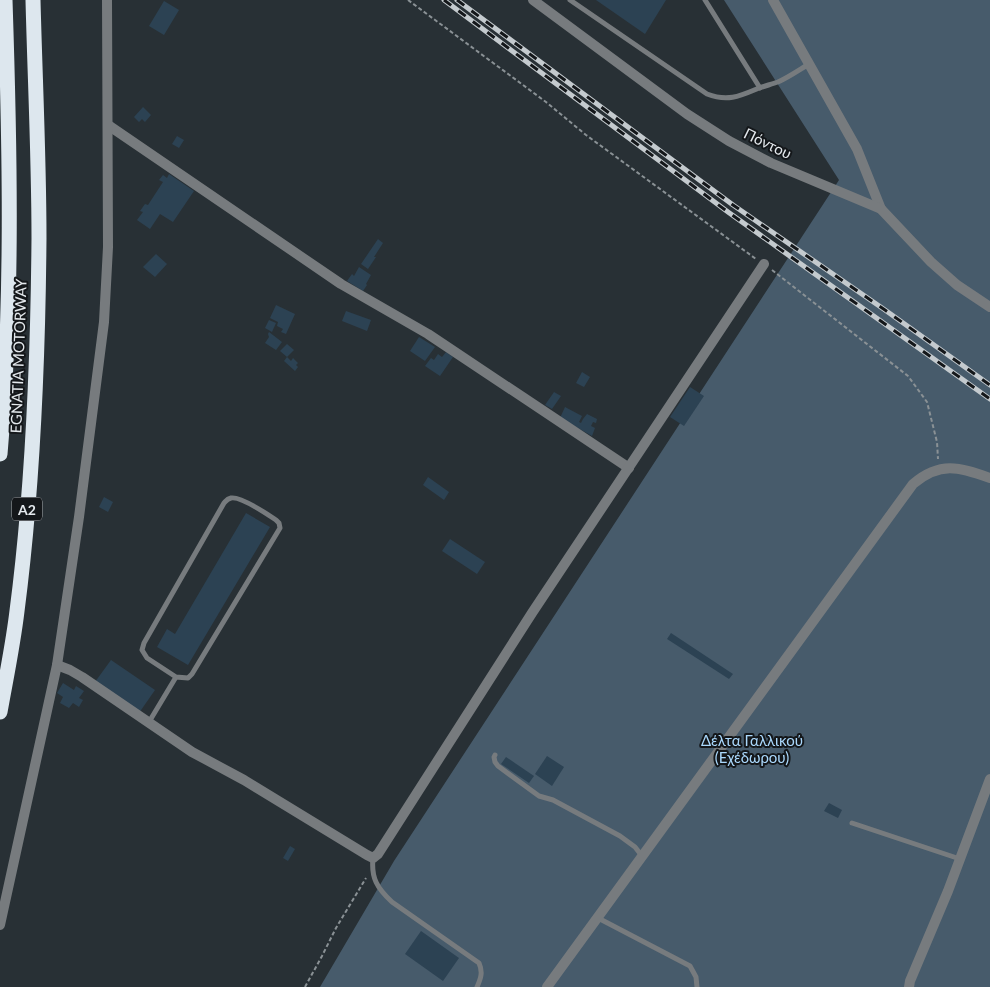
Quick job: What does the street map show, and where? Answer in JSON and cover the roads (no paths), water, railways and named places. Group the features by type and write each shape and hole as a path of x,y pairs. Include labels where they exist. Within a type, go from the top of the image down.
{"highway":[{"name":"EGNATIA MOTORWAY","path":"0,454 6,365 9,233 9,119 5,0"},
{"name":"EGNATIA MOTORWAY","path":"0,712 17,613 24,551 33,426 39,237 37,117 32,0"}],"street":[{"path":"0,925 57,665 79,517 104,322 108,247 107,0"},
{"name":"Πόντου","path":"533,0 687,114 729,141 771,163 881,208 931,262 957,286 990,307"},
{"path":"773,0 857,149 881,208"},
{"path":"108,125 340,284 428,334 629,468"},
{"path":"57,665 82,677 192,752 244,780 367,855 373,863 472,705 764,264"},
{"path":"548,987 913,484 922,476 938,469 950,468 969,470 990,478"},
{"path":"909,987 990,779"}],"lane":[{"path":"570,0 707,94 717,98 743,96 778,82 809,64"},
{"path":"705,0 760,88"},
{"path":"228,499 240,499 276,520 280,523 280,528 192,674 188,678 176,677 147,658 142,650 144,643 224,503 228,499"},
{"path":"148,723 176,677"},
{"path":"496,755 494,757 498,766 539,796 553,800 620,836 635,847 642,856"},
{"path":"852,823 960,859"},
{"path":"373,863 374,876 378,887 388,898 479,963 482,969 482,977 477,987"},
{"path":"597,918 690,966 696,977 696,987"}],"railway":[{"path":"444,0 728,212 990,399"},
{"path":"457,0 733,205 990,385"}],"park label":[{"name":"Δέλτα Γαλλικού (Εχέδωρου)","path":"752,748"}]}
